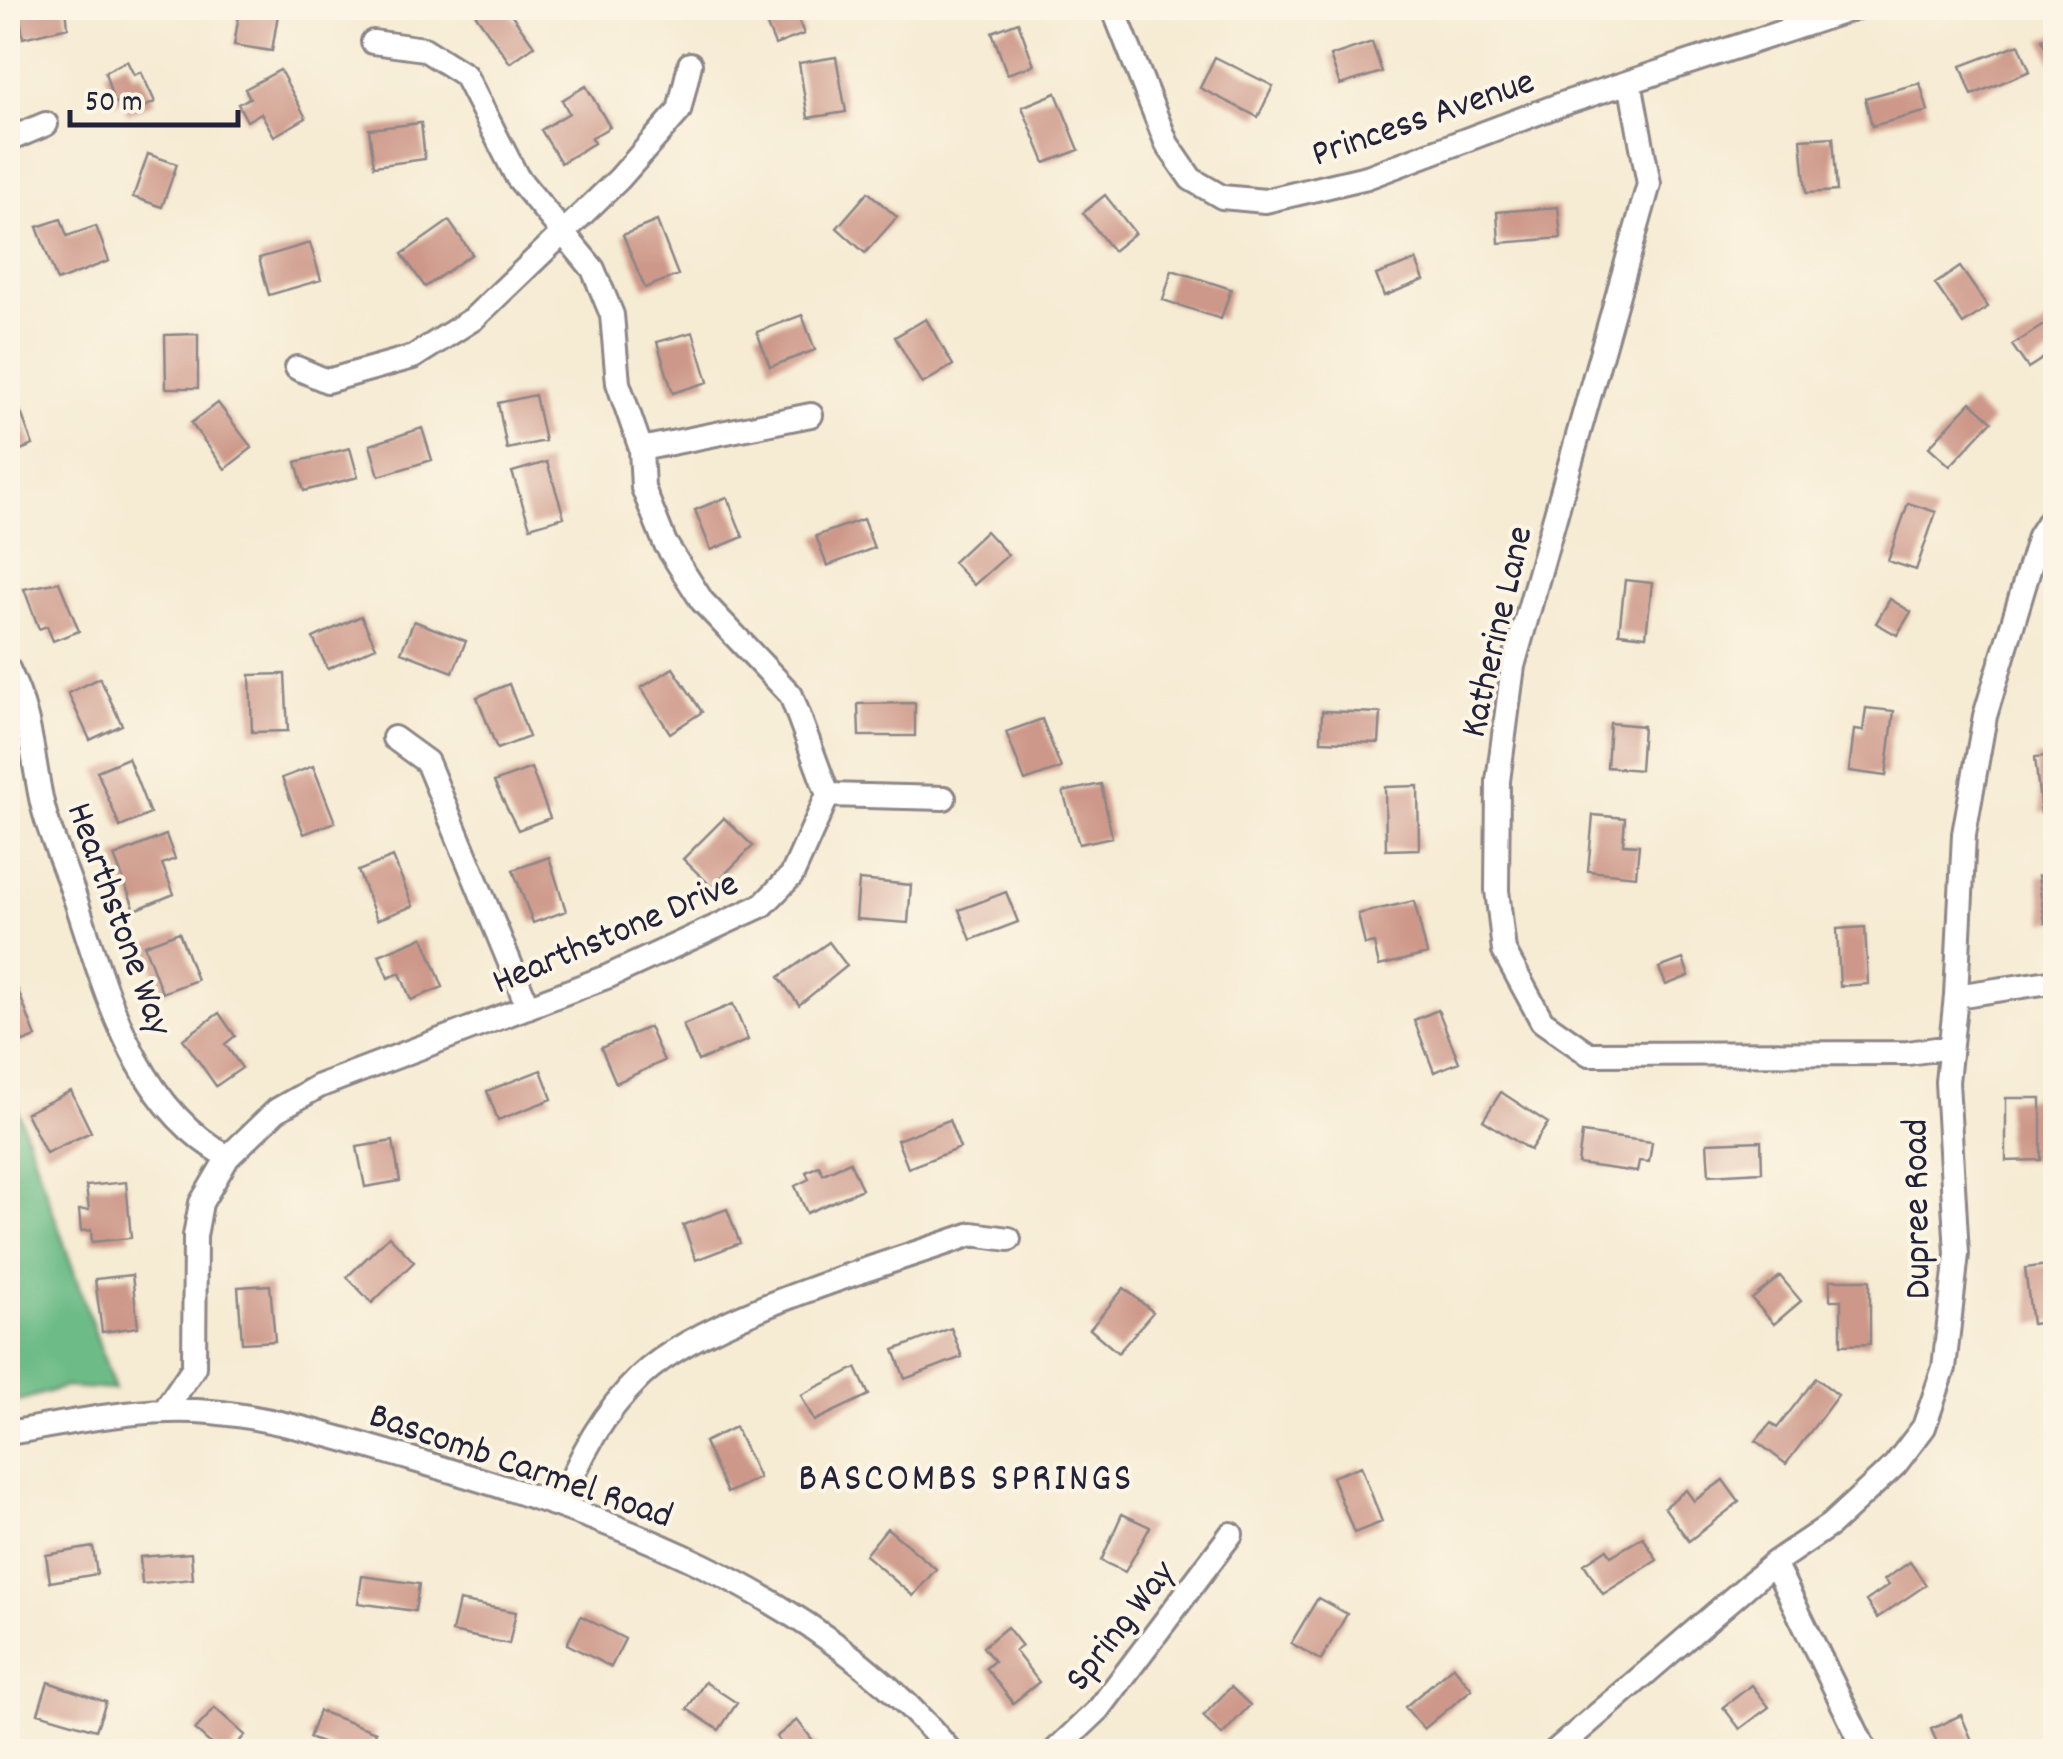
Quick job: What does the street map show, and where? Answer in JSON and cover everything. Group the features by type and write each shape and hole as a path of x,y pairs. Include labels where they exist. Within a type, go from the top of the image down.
{"street":[{"name":"Princess Avenue","path":"1113,8 1168,144 1192,179 1222,197 1264,200 1368,177 1630,82 1855,8"},
{"path":"373,42 424,49 466,76 517,177 594,269 612,315 618,384 642,449 643,488 664,543 702,601 790,695 828,795 944,798"},
{"path":"297,368 327,381 412,357 473,319 563,234 678,110 690,64"},
{"name":"Katherine Lane","path":"1630,82 1648,184 1514,666 1498,780 1497,890 1504,951 1542,1021 1589,1054 1908,1053 1950,1048"},
{"path":"8,140 46,124"},
{"path":"642,449 811,414"},
{"name":"Dupree Road","path":"1554,1752 1774,1564 1830,1525 1895,1465 1924,1427 1939,1382 1957,1254 1946,1082 1956,996 1964,834 1985,716 2039,536 2056,509"},
{"name":"Hearthstone Way","path":"8,669 22,697 34,741 40,796 112,1008 136,1060 160,1098 198,1141 228,1158"},
{"path":"394,738 427,762 528,1006"},
{"name":"Hearthstone Drive","path":"164,1411 194,1367 196,1236 202,1203 228,1158 277,1110 319,1086 609,976 764,905 792,875 828,795"},
{"path":"1956,996 2056,981"},
{"path":"562,1506 576,1464 606,1416 643,1374 680,1350 754,1312 972,1234 1009,1239"},
{"name":"Bascomb Carmel Road","path":"8,1434 164,1411 212,1412 305,1430 562,1506 659,1543 822,1632 880,1679 950,1752"},
{"name":"Spring Way","path":"1054,1752 1100,1709 1231,1534"},
{"path":"1774,1564 1866,1752"}],"green space":[{"path":"8,1082 115,1390 65,1387 8,1404"}],"building":[{"path":"19,8 66,8 68,27 23,38"},
{"path":"240,8 279,8 272,51 234,45"},
{"path":"487,8 507,8 534,46 510,63 476,15"},
{"path":"760,8 794,8 804,34 775,45"},
{"path":"1018,22 1034,65 1007,74 992,32"},
{"path":"2056,34 2056,71 2055,71 2042,39"},
{"path":"1372,42 1382,72 1340,85 1330,56"},
{"path":"2019,44 2030,71 1972,95 1961,66"},
{"path":"836,57 846,112 808,118 799,63"},
{"path":"1215,57 1273,86 1258,117 1200,88"},
{"path":"127,61 134,75 141,72 155,102 128,115 121,100 114,104 105,72"},
{"path":"280,70 306,118 274,136 261,113 247,121 238,104 250,98 245,89"},
{"path":"1920,83 1928,111 1872,126 1865,98"},
{"path":"586,86 610,127 591,138 594,143 561,163 541,130 569,113 562,100"},
{"path":"1056,93 1079,150 1045,163 1022,107"},
{"path":"421,123 425,159 374,166 369,129"},
{"path":"1833,137 1837,191 1806,193 1801,139"},
{"path":"148,154 177,164 162,207 133,197"},
{"path":"868,192 897,217 865,253 837,228"},
{"path":"1105,195 1135,233 1113,251 1083,213"},
{"path":"1558,207 1561,238 1499,243 1497,212"},
{"path":"61,219 67,236 96,226 109,261 57,281 37,227"},
{"path":"449,221 472,254 425,287 402,254"},
{"path":"657,221 678,275 645,288 623,235"},
{"path":"310,243 321,280 269,295 259,258"},
{"path":"1416,260 1424,280 1384,296 1376,275"},
{"path":"1960,267 1988,307 1963,324 1935,284"},
{"path":"1172,270 1231,289 1221,319 1163,300"},
{"path":"802,315 815,350 770,367 757,332"},
{"path":"2056,317 2056,350 2028,368 2012,345"},
{"path":"926,319 953,365 922,384 895,337"},
{"path":"693,332 708,382 673,393 657,342"},
{"path":"198,334 198,388 166,388 165,335"},
{"path":"535,395 545,441 507,449 498,403"},
{"path":"15,396 33,445 8,455 8,399"},
{"path":"1971,402 1992,421 1950,466 1929,447"},
{"path":"218,403 252,448 225,469 191,423"},
{"path":"422,428 432,460 379,476 370,445"},
{"path":"350,448 358,477 304,491 296,462"},
{"path":"547,462 564,517 530,527 512,472"},
{"path":"727,497 743,537 711,550 695,510"},
{"path":"1908,503 1936,512 1916,570 1888,561"},
{"path":"863,519 874,548 827,566 816,536"},
{"path":"986,531 1008,555 974,585 953,562"},
{"path":"1625,580 1652,583 1646,636 1619,633"},
{"path":"59,582 79,631 53,641 47,626 39,629 24,589"},
{"path":"1890,599 1911,612 1897,635 1876,623"},
{"path":"361,616 376,647 328,669 313,638"},
{"path":"414,621 466,641 453,672 401,652"},
{"path":"673,668 702,712 670,733 641,688"},
{"path":"285,674 288,731 252,732 250,675"},
{"path":"100,678 122,725 90,740 68,693"},
{"path":"509,684 529,737 497,749 477,697"},
{"path":"915,703 915,736 859,736 858,704"},
{"path":"1866,708 1894,711 1886,776 1849,771 1854,730 1863,731"},
{"path":"1322,711 1381,713 1379,743 1321,741"},
{"path":"1042,719 1061,768 1025,781 1006,732"},
{"path":"1610,723 1643,726 1640,770 1607,767"},
{"path":"2056,755 2056,812 2041,813 2035,757"},
{"path":"128,758 150,814 120,827 97,771"},
{"path":"313,766 335,822 304,834 282,778"},
{"path":"531,768 550,818 518,830 494,782"},
{"path":"1101,784 1112,837 1079,844 1063,792"},
{"path":"1418,786 1419,849 1386,850 1385,787"},
{"path":"1593,815 1625,818 1623,844 1639,845 1636,876 1588,871"},
{"path":"724,818 753,846 712,887 683,859"},
{"path":"166,835 175,859 162,864 174,894 135,910 114,856"},
{"path":"393,857 413,906 377,920 358,871"},
{"path":"549,857 566,911 533,923 513,870"},
{"path":"2056,874 2056,921 2045,923 2038,876"},
{"path":"859,880 911,885 908,923 856,919"},
{"path":"1006,892 1018,922 971,940 959,910"},
{"path":"1414,901 1427,954 1379,966 1374,943 1365,945 1358,914"},
{"path":"1865,927 1868,984 1840,986 1837,929"},
{"path":"179,932 197,980 162,993 144,945"},
{"path":"423,937 443,987 411,1000 400,973 388,978 379,955"},
{"path":"829,942 847,966 799,1005 779,977"},
{"path":"1683,959 1689,976 1666,985 1659,968"},
{"path":"16,985 36,1037 8,1048 8,988"},
{"path":"733,1004 748,1040 698,1061 683,1025"},
{"path":"1438,1010 1459,1062 1434,1072 1414,1020"},
{"path":"219,1013 235,1036 225,1044 242,1068 216,1086 183,1039"},
{"path":"649,1027 664,1061 616,1083 601,1048"},
{"path":"541,1070 552,1099 498,1120 487,1091"},
{"path":"71,1091 91,1132 46,1153 26,1113"},
{"path":"1501,1092 1548,1123 1530,1150 1483,1120"},
{"path":"2006,1098 2041,1098 2041,1160 2006,1161"},
{"path":"949,1120 960,1148 908,1168 897,1140"},
{"path":"1582,1133 1652,1142 1649,1162 1639,1161 1637,1172 1578,1164"},
{"path":"393,1141 400,1181 365,1187 357,1147"},
{"path":"1761,1141 1762,1172 1709,1175 1707,1143"},
{"path":"850,1162 862,1189 807,1213 795,1186 809,1179 806,1172 819,1166 823,1174"},
{"path":"126,1182 131,1238 92,1242 91,1230 81,1231 79,1210 89,1210 86,1186"},
{"path":"727,1209 740,1243 696,1260 683,1225"},
{"path":"389,1236 414,1262 372,1303 347,1277"},
{"path":"2056,1264 2056,1321 2032,1324 2025,1268"},
{"path":"132,1275 138,1327 102,1332 95,1279"},
{"path":"1780,1276 1801,1301 1774,1324 1752,1299"},
{"path":"1830,1280 1870,1280 1870,1344 1841,1345 1841,1300 1830,1300"},
{"path":"270,1285 275,1341 242,1343 238,1287"},
{"path":"1124,1288 1153,1312 1118,1353 1090,1329"},
{"path":"951,1328 962,1357 905,1379 894,1350"},
{"path":"856,1368 869,1395 814,1421 801,1395"},
{"path":"1816,1378 1838,1395 1786,1464 1756,1441 1771,1423 1777,1428"},
{"path":"735,1427 759,1478 727,1493 704,1442"},
{"path":"1361,1466 1382,1522 1354,1533 1332,1477"},
{"path":"1723,1480 1739,1502 1689,1541 1664,1507 1686,1490 1694,1501"},
{"path":"1122,1514 1150,1527 1125,1572 1101,1561"},
{"path":"887,1528 936,1569 913,1596 865,1555"},
{"path":"1643,1537 1657,1560 1603,1594 1584,1564 1607,1549 1611,1556"},
{"path":"93,1547 97,1574 50,1582 46,1555"},
{"path":"191,1553 193,1579 142,1584 140,1557"},
{"path":"1910,1562 1926,1585 1877,1618 1866,1601 1889,1585 1884,1580"},
{"path":"362,1576 419,1584 415,1611 358,1603"},
{"path":"1318,1598 1347,1614 1321,1660 1291,1643"},
{"path":"459,1601 516,1612 509,1644 452,1632"},
{"path":"581,1616 625,1639 611,1667 567,1644"},
{"path":"1007,1627 1022,1646 1015,1651 1039,1682 1013,1703 986,1668 994,1661 983,1647"},
{"path":"1453,1666 1472,1689 1424,1729 1405,1707"},
{"path":"48,1682 106,1702 96,1730 38,1713"},
{"path":"705,1682 737,1703 719,1730 687,1709"},
{"path":"1752,1685 1769,1707 1740,1729 1723,1707"},
{"path":"1231,1687 1250,1705 1222,1735 1203,1716"},
{"path":"215,1708 245,1735 230,1752 220,1752 195,1730"},
{"path":"319,1711 376,1732 369,1752 344,1752 309,1738"},
{"path":"1961,1715 1977,1752 1941,1752 1931,1729"},
{"path":"797,1720 822,1752 788,1752 776,1737"}],"district":[{"name":"BASCOMBS SPRINGS","path":"966,1475"}]}
